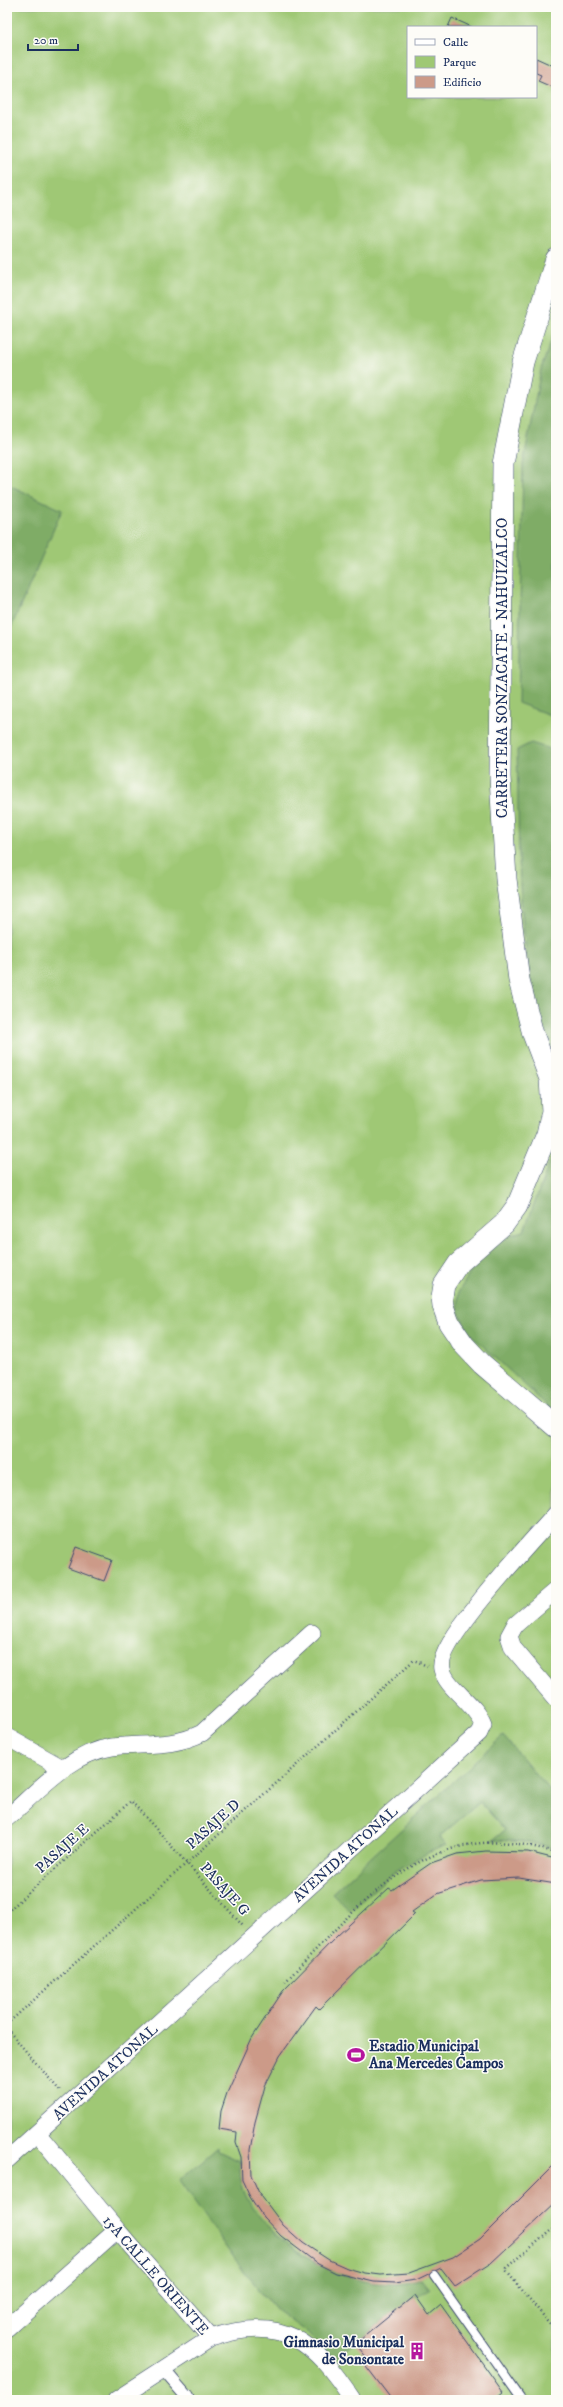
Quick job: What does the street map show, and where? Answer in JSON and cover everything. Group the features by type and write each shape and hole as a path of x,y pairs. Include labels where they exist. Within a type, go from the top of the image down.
{"street":[{"name":"CARRETERA SONZACATE - NAHUIZALCO","path":"556,259 523,362 503,464 500,777 506,879 519,980 533,1034 550,1079 552,1111 547,1134 517,1206 504,1224 458,1264 444,1285 442,1297 443,1306 449,1323 464,1345 482,1364 556,1428"},
{"path":"441,1663 446,1647 459,1628 556,1514"},
{"path":"556,1590 516,1625 510,1636 513,1648 556,1699"},
{"path":"7,1818 64,1769 86,1755 111,1747 169,1744 187,1741 202,1733 312,1633"},
{"name":"AVENIDA ATONAL","path":"7,2160 479,1733 483,1724 479,1714 446,1678 441,1663"},
{"path":"7,1737 64,1769"},
{"name":"15A CALLE ORIENTE","path":"37,2133 117,2230 211,2338 236,2330 265,2328 292,2335 311,2348 340,2380 354,2400"},
{"path":"7,2328 117,2230"},
{"path":"116,2400 162,2368 211,2338"},
{"path":"162,2368 186,2397"}],"lane":[{"path":"434,2274 522,2400"}],"path":[{"name":"PASAJE D","path":"7,2024 186,1862 414,1660 430,1667 441,1663"},
{"name":"PASAJE G","path":"131,1801 254,1937"},
{"name":"PASAJE E","path":"7,1912 131,1801"},
{"path":"285,1982 366,1900 394,1876 428,1856 450,1848 501,1843 523,1844 556,1853"},
{"path":"7,2029 71,2103"},
{"path":"556,2226 507,2268 507,2272 556,2331"}],"green space":[{"path":"7,7 556,7 556,2400 7,2400"},
{"path":"556,327 556,714 550,715 518,703 523,465 541,369"},
{"path":"7,484 62,510 7,637"},
{"path":"531,743 556,751 556,1059 542,1024 532,987 522,908 519,867 517,750"},
{"path":"556,1145 556,1414 469,1333 458,1311 459,1291 472,1270 503,1237 524,1231"},
{"path":"503,1736 556,1798 556,1849 529,1842 493,1840 505,1830 480,1802 439,1837 446,1845 425,1854 394,1872 350,1911 332,1893"},
{"path":"218,2147 218,2151 240,2161 243,2188 255,2210 272,2230 293,2249 318,2264 344,2275 371,2282 398,2284 422,2279 430,2289 415,2296 333,2360 306,2332 276,2310 235,2260 179,2181"}],"building":[{"path":"452,18 470,26 448,26"},
{"path":"537,58 556,67 556,83 554,88 538,81 541,75 537,73"},
{"path":"76,1547 112,1560 104,1581 68,1568"},
{"path":"486,1851 528,1852 556,1859 556,1884 519,1878 481,1880 437,1894 412,1912 415,1914 319,2009 316,2006 280,2056 265,2086 255,2122 250,2150 251,2175 259,2193 283,2225 303,2243 329,2260 347,2268 365,2273 381,2275 409,2273 453,2257 480,2239 556,2163 556,2202 491,2263 455,2286 441,2268 416,2280 395,2283 374,2282 336,2273 318,2264 281,2236 263,2217 250,2197 242,2180 241,2157 236,2143 237,2132 219,2129 221,2111 227,2093 252,2038 283,1991 337,1936 389,1888 392,1890 431,1863 457,1854"},
{"name":"Gimnasio Municipal de Sonsontate","path":"415,2295 429,2315 441,2305 503,2392 493,2400 392,2400 363,2362 367,2359 355,2344"}],"place":[{"name":"Estadio Municipal Ana Mercedes Campos","path":"356,2055"},
{"name":"Gimnasio Municipal de Sonsontate","path":"417,2351"}]}
